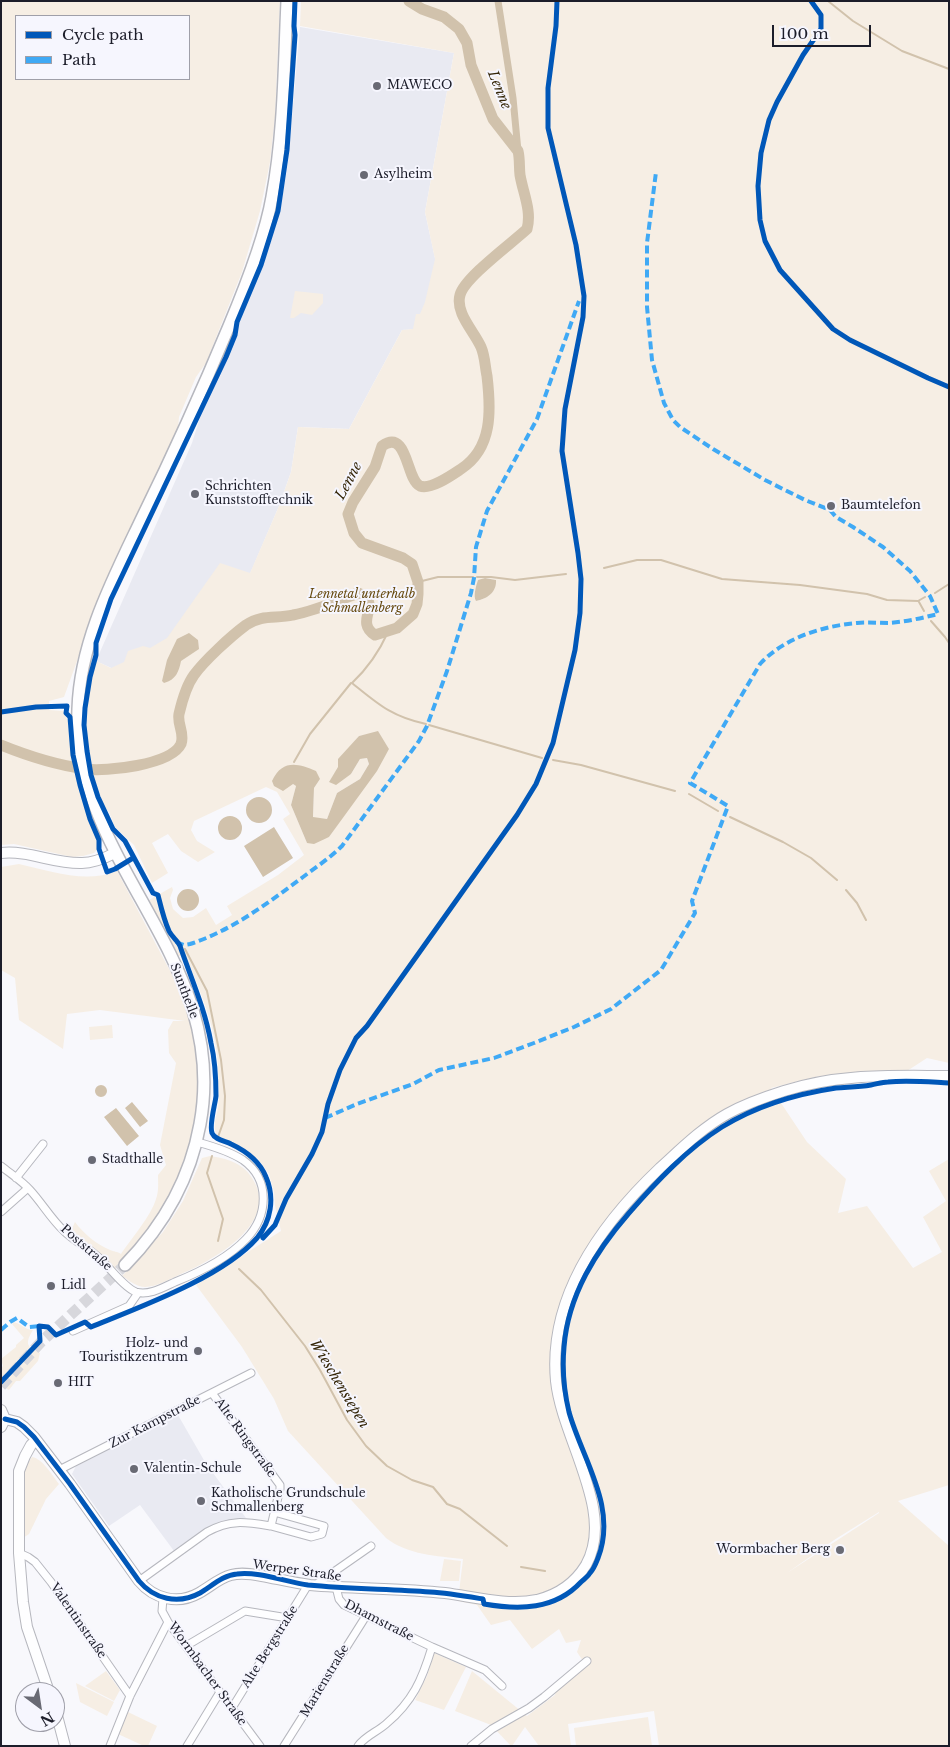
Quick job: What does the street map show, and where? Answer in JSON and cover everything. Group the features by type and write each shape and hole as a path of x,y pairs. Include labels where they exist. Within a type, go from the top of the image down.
{"main road":[{"name":"Sunthelle","path":"125,1265 146,1243 166,1215 185,1178 197,1142 203,1100 202,1048 193,1012 179,973 115,852 95,808 80,754 77,725 78,706 86,654 102,604 200,394 246,282 269,215 280,140 287,1"},
{"path":"1,852 20,852 81,863 100,860 115,852"},
{"name":"Werper Straße","path":"164,1598 178,1599 194,1596 217,1581 235,1574 251,1574 311,1585 438,1592 517,1602 550,1596 561,1590 574,1580 586,1564 593,1547 595,1531 594,1512 587,1485 560,1406 555,1358 560,1321 568,1294 579,1269 594,1244 622,1209 656,1173 699,1134 726,1115 762,1098 812,1083 858,1076 949,1076"},
{"path":"3,1419 15,1421 24,1427 36,1440 70,1484 139,1581 148,1591 164,1598"},
{"path":"36,1440 30,1444 19,1472 19,1553 27,1627 46,1682"},
{"path":"61,1732 65,1746"}],"street":[{"path":"73,1330 131,1304 138,1293 149,1293 198,1272 236,1248 251,1234 261,1217 264,1201 260,1182 255,1172 247,1163 234,1155 197,1142"},
{"path":"16,1178 43,1144"},
{"name":"Poststraße","path":"1,1166 28,1188 64,1231 91,1250 128,1287 138,1293"},
{"path":"1,1212 28,1188"},
{"name":"Zur Kampstraße","path":"59,1470 251,1374"},
{"name":"Alte Ringstraße","path":"212,1393 280,1485 271,1526"},
{"path":"139,1581 207,1532 217,1527 238,1522 271,1526 313,1537 322,1534 324,1526 274,1512"},
{"name":"Werper Straße","path":"311,1585 372,1546"},
{"name":"Valentinstraße","path":"19,1553 35,1562 51,1582 130,1696"},
{"name":"Alte Bergstraße","path":"232,1708 288,1618 311,1585"},
{"name":"Dhamstraße","path":"336,1587 342,1603 432,1647 486,1670 502,1686"},
{"name":"Wormbacher Straße","path":"164,1598 162,1611 168,1622 260,1746"},
{"path":"186,1646 245,1611 288,1618"},
{"name":"Marienstraße","path":"284,1746 366,1616"},
{"path":"110,1746 130,1696 168,1622"},
{"path":"358,1746 363,1740 388,1722 410,1700 422,1679 432,1647"},
{"path":"471,1746 492,1729 529,1708 553,1691 587,1661"},
{"path":"187,1746 220,1692"}],"shaded area":[{"path":"300,27 454,53 425,212 436,263 421,329 402,330 349,429 298,427 291,472 279,506 250,574 158,652 120,672 96,661 192,443 228,328 261,270 281,206 288,163"},
{"path":"485,578 496,580 495,588 487,597 476,601 475,594 478,580"},
{"path":"189,633 198,640 199,649 181,661 176,675 164,683 162,681 167,660 177,639"},
{"path":"378,731 389,749 377,771 329,837 314,844 307,843 291,805 296,786 293,784 283,791 274,786 272,781 276,774 286,766 291,765 303,766 316,771 320,779 314,788 313,817 327,819 337,793 360,779 369,764 367,758 360,759 351,774 336,785 329,782 338,767 338,759 359,736"},
{"path":"259,797 268,801 272,810 268,819 259,823 250,819 246,810 250,801"},
{"path":"230,816 239,819 242,828 239,837 230,840 221,837 218,828 221,819"},
{"path":"274,827 293,858 263,877 244,846"},
{"path":"188,889 196,892 199,900 196,908 188,911 180,908 177,900 180,892"},
{"path":"99,1085 103,1085 107,1091 103,1097 99,1097 95,1093 95,1089"},
{"path":"132,1102 148,1121 140,1127 125,1108"},
{"path":"116,1108 139,1136 127,1146 104,1117"},
{"name":"Valentin-Schule","path":"178,1415 205,1462 246,1518 229,1520 210,1527 174,1551 140,1505 109,1526 72,1474 77,1464"}],"green space":[{"path":"1,1 280,1 275,117 270,162 260,211 242,272 206,363 196,377 179,417 178,429 97,606 64,697 49,701 49,710 63,711 68,721 71,753 100,847 94,853 72,857 14,844 1,845"},
{"name":"Lennetal unterhalb Schmallenberg","path":"301,1 949,1 949,1063 927,1058 907,1071 857,1072 815,1077 771,1088 807,1142 846,1179 838,1213 867,1206 913,1268 942,1252 923,1217 946,1201 929,1171 949,1159 949,1485 898,1501 949,1546 949,1746 659,1746 654,1711 568,1724 571,1746 539,1746 525,1727 511,1746 491,1725 455,1711 472,1671 527,1716 555,1695 557,1684 583,1661 577,1652 581,1640 566,1643 559,1629 532,1649 510,1620 491,1625 477,1605 458,1601 463,1559 433,1556 413,1551 395,1544 386,1538 288,1431 274,1399 242,1347 196,1285 281,1231 269,1174 258,1159 216,1134 215,1124 219,1098 218,1066 211,1023 202,995 185,955 176,956 149,900 172,887 173,890 170,898 173,909 183,918 193,917 206,908 216,925 232,915 227,906 278,875 304,855 283,819 290,814 277,792 266,787 194,821 191,830 197,841 215,852 198,862 181,851 168,834 152,843 168,873 152,883 134,845 115,827 109,812 101,804 89,765 84,729 86,724 82,716 85,682 94,669 96,661 111,668 124,662 128,651 143,646 150,648 167,638 220,563 250,573 279,506 291,472 298,427 349,429 402,330 413,329 416,314 420,314 425,302 435,259 425,212 454,53 300,26","holes":["485,578 496,580 496,584 493,591 487,597 476,601 476,587 479,581","378,732 389,749 329,837 307,843 291,805 296,786 293,784 320,779 314,788 313,818 327,819 337,793 360,779 369,764 367,758 360,759 351,774 329,782 359,736","879,1512 787,1573 834,1540"]},
{"path":"295,291 323,294 323,303 312,315 301,313 294,318 290,318"},
{"path":"19,864 55,873 81,876 105,875 117,871 176,982 191,1021 196,1052 198,1086 194,1135 175,1194 126,1260 114,1270 70,1233 75,1222 95,1242 121,1254 150,1213 157,1196 158,1175 166,1165 160,1145 176,1063 169,1053 168,1030 173,1021 185,1021 100,1010 67,1014 63,1049 19,1020 15,978 1,970 1,867"},
{"path":"112,1025 113,1038 90,1040 89,1027"},
{"path":"210,1156 234,1162 252,1178 259,1195 258,1210 251,1225 225,1250 193,1269 149,1287 132,1283 122,1276 163,1232 183,1201 202,1158"},
{"path":"13,1322 33,1330 28,1344 32,1349 40,1353 38,1361 9,1390 1,1386 1,1368 3,1366 1,1359 24,1338 12,1324"},
{"path":"32,1457 44,1464 59,1484 46,1499 29,1534 23,1538 23,1475 25,1467"},
{"path":"444,1559 461,1561 459,1581 440,1581"},
{"path":"434,1653 466,1667 444,1710 415,1700 427,1676"},
{"path":"106,1671 120,1690 114,1701 85,1686"},
{"path":"76,1683 114,1702 107,1716 80,1702"},
{"path":"128,1712 157,1726 148,1746 118,1734"},
{"path":"648,1717 652,1746 576,1746 574,1728"}],"waterway":[{"name":"Lenne","path":"1,745 43,760 85,769 122,768 152,762 175,751 181,744 182,736 179,714 191,679 225,642 246,625 258,619 287,616 326,606 358,593 369,602 367,624 369,630 375,635 397,628 413,614 417,604 418,582 412,564 403,558 362,543 354,533 348,514 353,502 375,467 382,446 391,442 397,444 406,457 415,482 425,487 435,484 457,472 479,450 484,439 489,415 487,376 481,347 460,308 460,295 463,288 479,270 527,229 528,216 520,175 518,151 493,119 471,65 467,43 459,29 444,17 422,9 409,1"},
{"path":"498,1 513,98 518,151"},
{"path":"828,1 853,21 902,51 949,69"},
{"path":"604,568 637,560 661,560 722,579 800,585 867,594 887,600 918,601 925,597"},
{"path":"477,577 515,580 566,574"},
{"path":"418,582 438,577 473,577"},
{"path":"935,593 949,584"},
{"path":"919,602 924,611"},
{"path":"931,621 949,643"},
{"path":"388,632 373,659 352,683 386,709 404,718 426,724"},
{"path":"294,762 310,734 351,683"},
{"path":"429,725 542,758"},
{"path":"553,760 581,765 675,791"},
{"path":"689,794 718,811"},
{"path":"730,817 783,842 811,858 837,880"},
{"path":"846,890 857,903 866,920"},
{"name":"Wieschensiepen","path":"185,949 207,991 221,1060 225,1096 224,1120 218,1137"},
{"name":"Wieschensiepen","path":"212,1156 207,1173 223,1219 218,1241"},
{"name":"Wieschensiepen","path":"239,1269 261,1290 305,1346 347,1420 366,1446 387,1466 412,1480 433,1487 447,1504 460,1509 507,1546"},
{"name":"Wieschensiepen","path":"521,1567 545,1571"}],"tunnel":[{"path":"1,1386 41,1342 125,1265"}],"marked path":[{"path":"325,1118 357,1104 413,1084 439,1070 494,1058 574,1027 611,1009 661,970 695,913 692,901 728,806 690,783 760,664 780,647 817,630 857,623 901,622 938,614 930,596 910,571 883,547 836,517 830,510 765,480 713,449 680,427 673,420 664,403 652,360 647,307 647,243 656,172"},
{"path":"176,942 184,945 190,944 235,924 276,897 333,854 342,846 419,741 427,726 447,671 471,593 476,547 487,511 537,419 579,301"},
{"path":"1,1330 17,1318 29,1327 42,1326"}],"cycle path":[{"path":"1,1382 40,1341 39,1326 48,1327 56,1335 85,1322 91,1327 180,1290 224,1266 242,1252 262,1231 270,1209 269,1185 260,1166 242,1150 218,1139 212,1133 216,1096 215,1069 208,1030 201,1006 180,946 167,927 158,895 153,893 125,841 113,829 98,797 91,775 84,725 90,677 96,655 96,643 111,599 226,357 235,335 237,322 261,265 278,211 287,150 295,35 295,1"},
{"path":"263,1238 275,1225 286,1199 312,1154 322,1132 328,1104 340,1070 356,1038 367,1026 517,815 536,784 553,743 575,650 580,613 581,579 562,451 565,409 583,317 584,296 576,245 548,128 548,88 556,26 557,1"},
{"path":"811,1 821,15 821,29 803,55 777,102 769,120 761,153 758,186 760,220 765,241 780,270 833,329 850,340 949,387"},
{"path":"1,712 36,707 67,706 66,713 70,717 73,755 80,785 90,819 99,840 99,849 107,872 133,858"},
{"path":"5,1419 17,1422 34,1437 139,1581 159,1596 175,1599 192,1597 227,1576 245,1573 308,1585 450,1594 483,1599 484,1604 497,1606 523,1607 548,1603 571,1591 588,1576 598,1558 603,1539 604,1520 601,1502 567,1404 563,1355 571,1309 586,1275 605,1243 650,1190 696,1145 722,1127 749,1113 791,1097 836,1088 896,1081 949,1083"}],"place":[{"name":"MAWECO","path":"377,86"},
{"name":"Asylheim","path":"364,175"},
{"name":"Schrichten Kunststofftechnik","path":"195,494"},
{"name":"Baumtelefon","path":"831,506"},
{"name":"Stadthalle","path":"92,1160"},
{"name":"Lidl","path":"51,1286"},
{"name":"Holz- und Touristikzentrum","path":"198,1351"},
{"name":"HIT","path":"58,1383"},
{"name":"Valentin-Schule","path":"134,1469"},
{"name":"Katholische Grundschule Schmallenberg","path":"201,1501"},
{"name":"Wormbacher Berg","path":"840,1550"}]}
